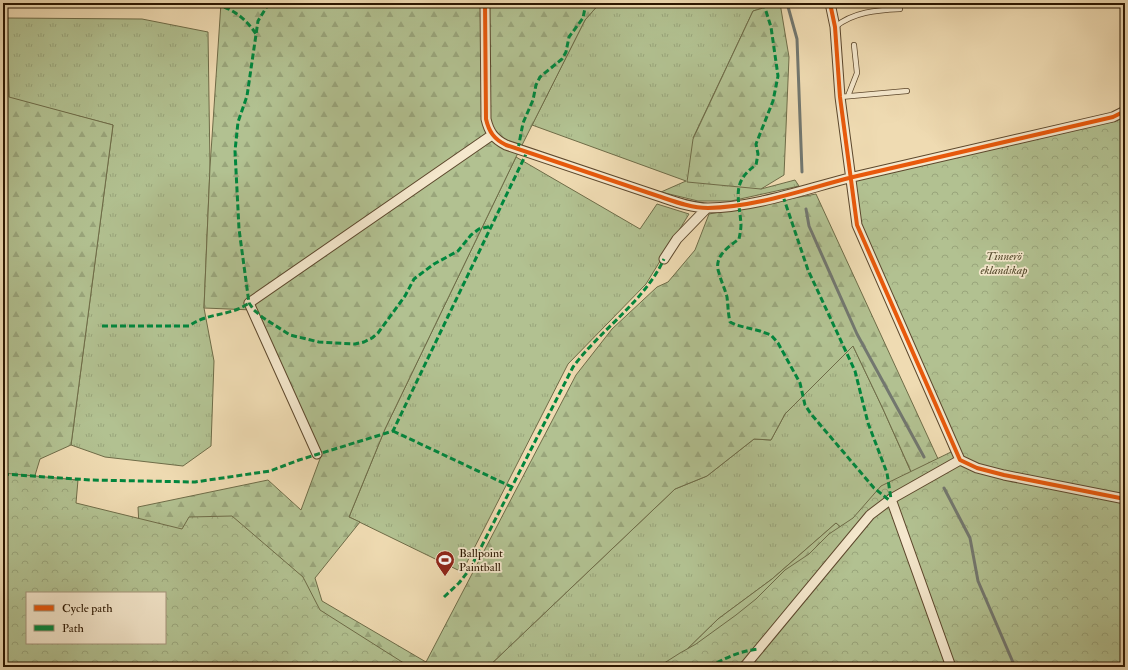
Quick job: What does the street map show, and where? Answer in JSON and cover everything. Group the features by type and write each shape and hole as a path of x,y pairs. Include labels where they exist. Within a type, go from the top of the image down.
{"street":[{"path":"485,3 486,119 492,135 498,141 676,202 707,208 751,203 851,178 1113,117 1125,111"},
{"path":"830,3 835,28 844,96 857,226 960,460 977,468 1004,475 1125,499"},
{"path":"317,454 249,303 492,135"},
{"path":"664,259 677,239 707,208"},
{"path":"744,667 870,515 891,499 960,460"},
{"path":"891,499 951,667"}],"lane":[{"path":"835,28 844,21 861,14 876,10 900,9"},
{"path":"844,96 857,73 854,45"},
{"path":"844,96 907,90"}],"green space":[{"path":"3,3 7,3 9,97 113,125 71,445 40,459 26,505 142,583 138,507 268,480 301,510 321,456 253,310 204,308 210,167 221,3 600,3 585,20 516,157 385,429 349,517 360,522 315,578 322,601 426,662 576,375 612,329 657,287 668,282 695,250 709,214 816,194 939,461 913,476 853,346 785,414 771,440 754,439 707,476 675,489 488,667 3,667"},
{"path":"600,3 780,3 753,11 693,138 761,189 795,180 799,186 731,201 698,201 661,192 686,181 532,125 585,20"},
{"path":"780,3 789,57 784,175 761,189 687,182 693,139 753,11"},
{"path":"7,18 142,19 208,32 210,167 204,308 214,361 211,446 183,466 105,457 71,445 113,125 9,98"},
{"name":"Tinnerö eklandskap","path":"1125,111 1125,667 658,667 696,644 756,599 785,570 809,554 829,534 853,518 881,486 951,452 924,378 868,257 851,177"},
{"path":"516,157 640,229 657,204 689,214 646,284 568,364 462,572 349,517 385,429"},
{"path":"853,346 915,481 847,533 836,523 772,579 718,619 669,667 488,667 675,489 707,476 754,439 771,440 785,414"},
{"path":"3,473 78,480 76,503 182,529 189,517 232,516 303,577 320,610 410,667 3,667"},
{"path":"836,523 847,533 669,667 718,619 772,579"}],"waterway":[{"path":"787,3 797,39 802,172"},
{"path":"806,209 809,226 857,334 924,457"},
{"path":"944,488 970,538 978,581 1015,667"}],"marked path":[{"path":"162,3 177,5 208,3 224,7 239,15 256,34"},
{"path":"269,3 258,21 247,96 238,122 235,151 239,229 249,303 254,310 290,335 319,342 355,344 364,342 378,333 405,296 414,279 434,264 458,251 471,235 479,229 492,226"},
{"path":"518,149 523,123 533,100 536,85 540,77 562,59 566,52 569,37 583,18 586,3"},
{"path":"762,3 771,27 778,76 773,101 756,144 758,154 756,165 748,171 743,178 738,191 741,224 739,239 730,245 720,257 718,262 719,273 727,297 730,322 771,335 778,343 800,383 805,405 811,414 874,488 889,500"},
{"path":"3,474 90,480 195,482 270,471 299,460 393,431 527,152"},
{"path":"783,196 808,270 855,371 868,423 887,473 891,499"},
{"path":"444,597 459,583 470,569 573,367 584,353 645,289 664,259"},
{"path":"102,326 189,326 204,318 234,311 249,303"},
{"path":"393,431 512,487"},
{"path":"709,667 733,655 758,649"}],"cycle path":[{"path":"485,3 486,119 490,131 495,138 506,145 682,204 695,207 726,207 781,197 853,177 1113,117 1125,111"},
{"path":"830,3 835,27 840,97 857,225 960,460 977,468 1004,475 1125,499"}],"place":[{"name":"Ballpoint Paintball","path":"445,577"}]}
